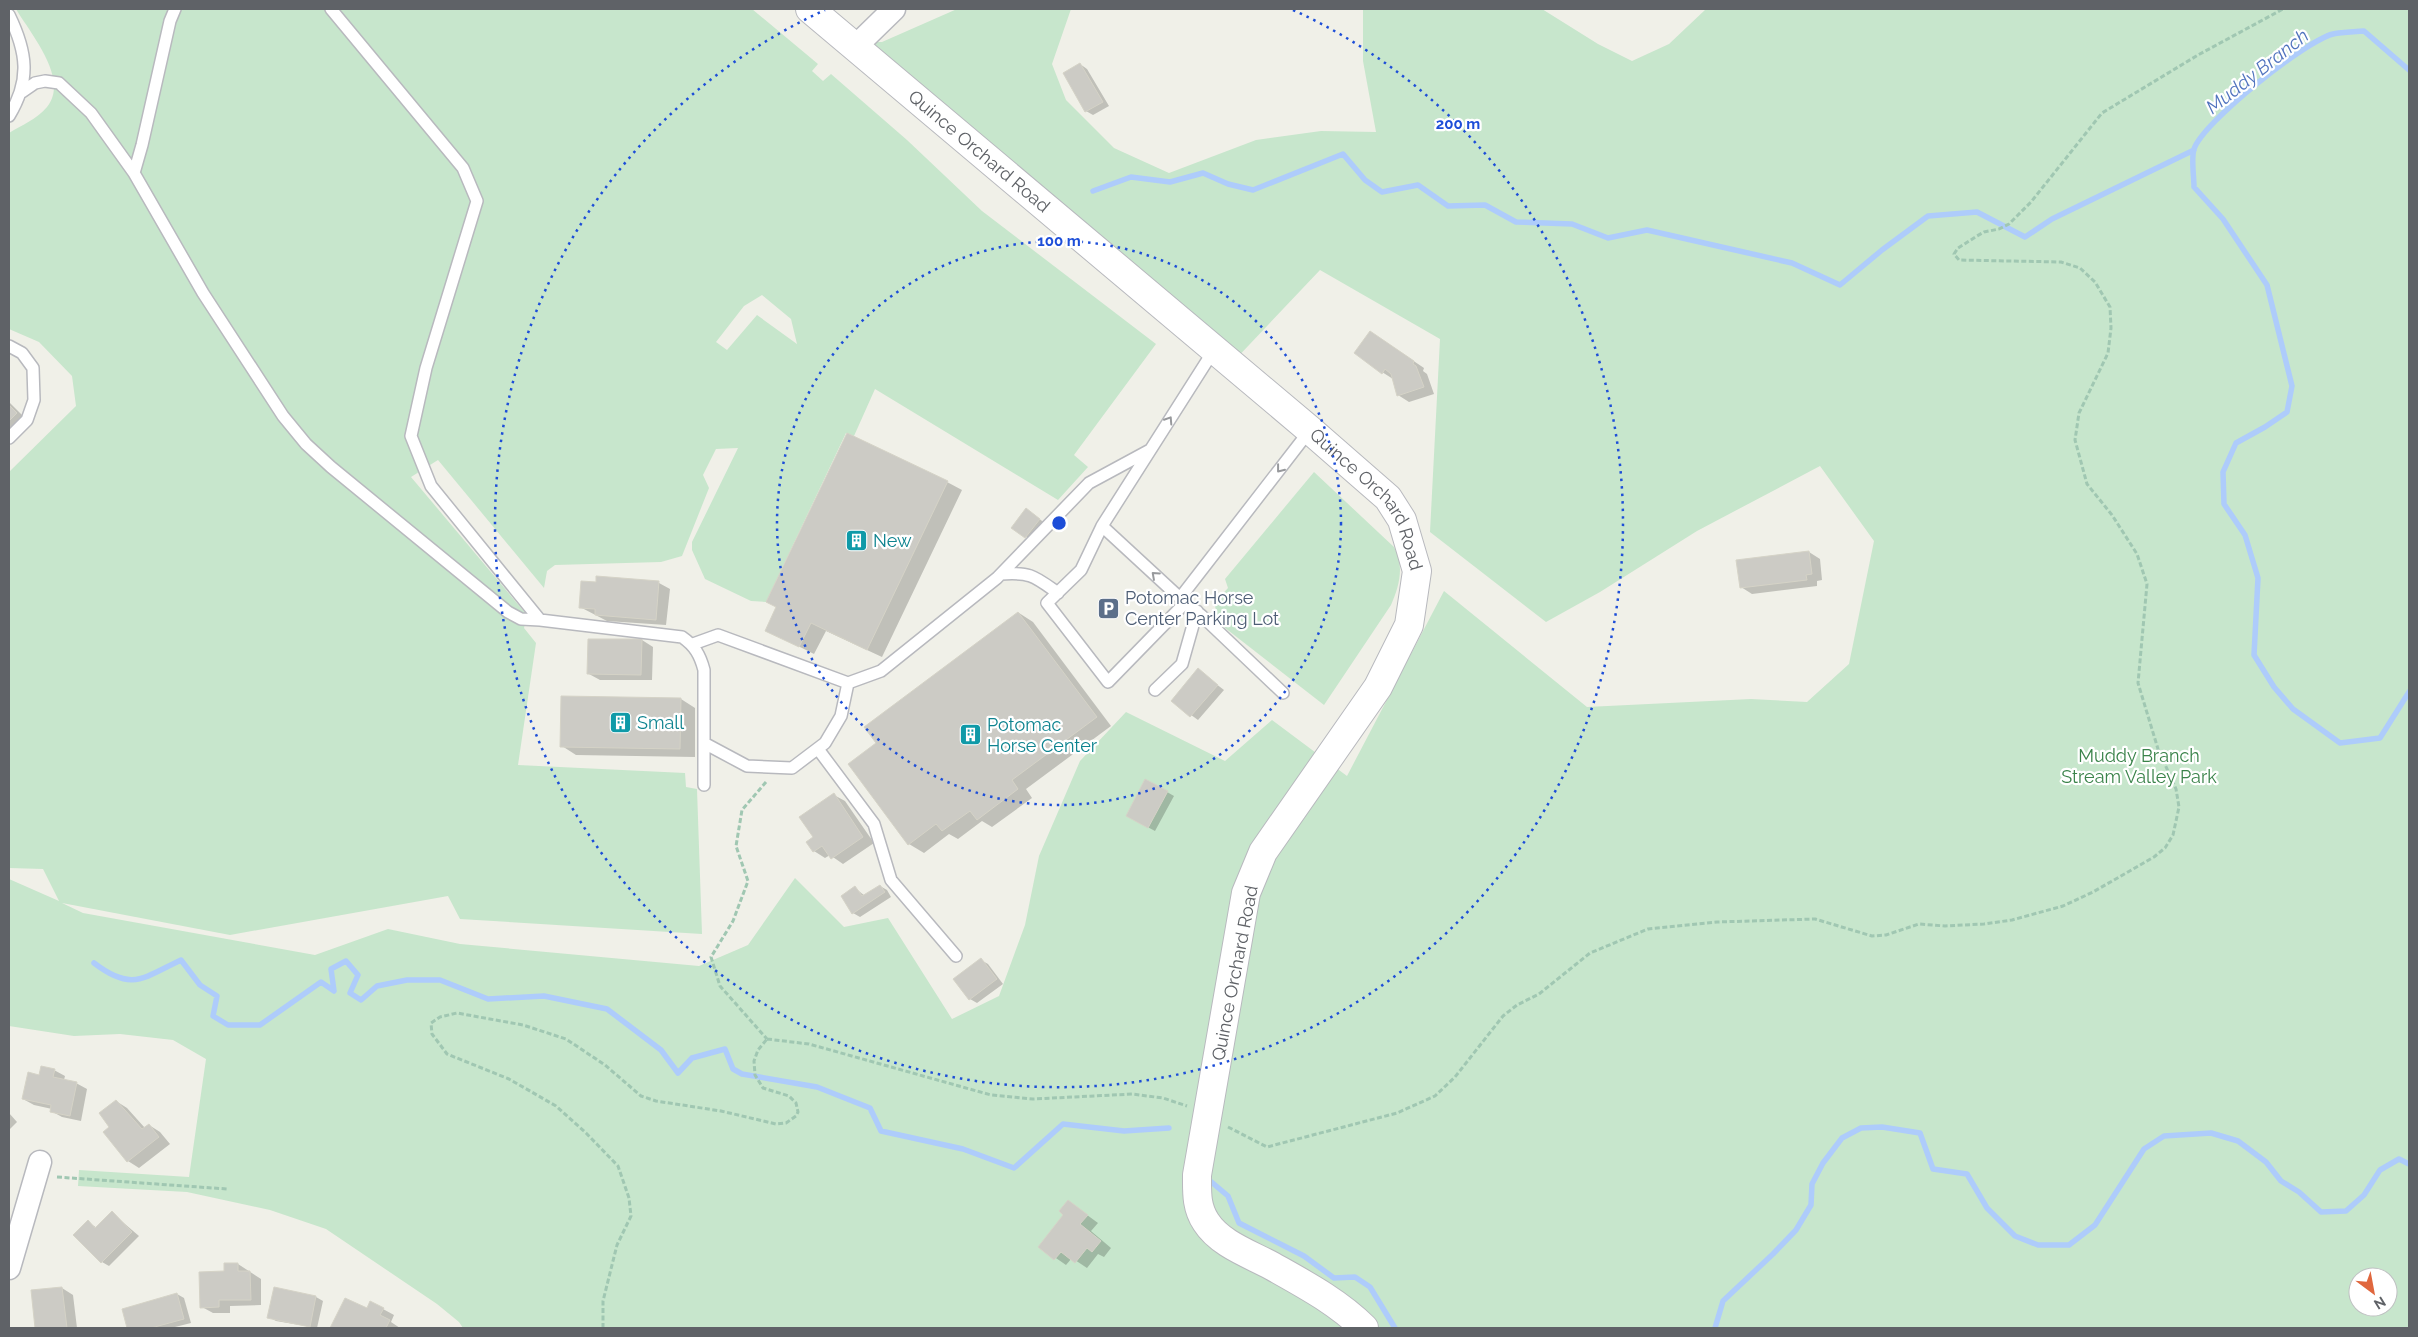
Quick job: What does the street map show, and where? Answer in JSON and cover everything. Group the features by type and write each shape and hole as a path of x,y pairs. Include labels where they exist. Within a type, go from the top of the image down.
{"street":[{"name":"Quince Orchard Road","path":"810,9 1310,430 1388,498 1402,520 1417,571 1409,625 1378,687 1263,852 1246,893 1197,1175 1197,1204 1206,1223 1222,1239 1273,1266 1348,1312 1364,1328"},
{"path":"855,47 894,9"},
{"path":"9,1268 38,1169"}],"lane":[{"path":"134,173 170,21 175,9"},
{"path":"331,9 463,168 477,201 426,368 411,436 432,486 540,620"},
{"path":"9,16 19,36 24,60 22,92 9,116"},
{"path":"22,92 35,84 45,81 59,84 92,113 134,173 203,293 283,416 306,444 331,467 508,612 521,619 682,637 693,644 700,656 704,670 704,785"},
{"path":"9,346 22,353 34,368 34,400 27,420 9,438"},
{"path":"1214,350 1102,526 1081,570 1047,604 1108,682 1183,600 1310,430"},
{"path":"693,644 718,635 848,683 881,671 1001,574 1089,483 1150,450"},
{"path":"1102,526 1196,611 1282,694"},
{"path":"1001,574 1022,572 1034,576 1058,593"},
{"path":"1155,690 1182,664 1196,611"},
{"path":"704,743 748,766 792,768 825,743 841,716 848,683"},
{"path":"818,748 874,824 890,880 956,956"}],"path":[{"path":"792,768 765,782 742,810 736,846 748,881 733,921 711,957 720,986 767,1039 809,1044 991,1095 1033,1099 1132,1094 1179,1103 1267,1147 1397,1114 1435,1096 1455,1077 1503,1016 1517,1005 1539,994 1590,953 1648,929 1718,922 1815,919 1872,936 1886,935 1919,924 1945,926 2012,920 2064,906 2094,892 2154,857 2165,848 2173,835 2179,807 2176,789 2158,749 2138,683 2147,584 2136,554 2112,514 2087,484 2075,440 2079,413 2108,353 2111,328 2110,307 2095,282 2080,268 2061,262 1959,260 1954,254 1958,248 1984,232 2000,229 2008,224 2031,202 2102,113 2198,55 2283,9"},
{"path":"603,1328 603,1301 617,1245 631,1216 629,1198 618,1166 586,1132 556,1106 509,1079 461,1061 442,1051 432,1034 431,1024 440,1017 457,1013 523,1025 566,1039 605,1065 641,1096 656,1101 721,1111 776,1124 786,1123 796,1116 796,1103 789,1096 763,1088 755,1075 754,1061 758,1050 767,1039"},
{"path":"38,1169 227,1189"}],"green space":[{"name":"Muddy Branch Stream Valley Park","path":"16,9 752,9 818,64 812,71 823,81 831,74 907,140 982,211 1156,344 1074,455 1088,467 1058,500 875,389 854,436 846,433 766,602 751,601 705,579 692,550 692,542 738,448 716,449 703,475 709,488 682,556 661,562 555,565 547,571 544,588 438,460 411,477 527,615 524,628 536,643 518,765 685,773 686,787 697,789 702,934 460,919 448,896 230,935 62,903 83,913 315,955 388,929 460,944 699,966 748,945 795,878 844,927 888,918 952,1019 999,996 1025,925 1039,856 1080,761 1126,712 1225,761 1272,720 1347,776 1444,591 1587,707 1751,699 1807,702 1849,664 1874,541 1820,466 1697,531 1600,592 1546,622 1430,532 1440,339 1320,270 1231,364 848,42 882,42 957,9 1071,9 1052,64 1066,100 1114,148 1169,173 1256,140 1321,131 1376,132 1363,61 1363,9 1542,9 1598,44 1632,61 1669,44 1706,9 2409,9 2409,1328 463,1328 459,1322 437,1304 326,1229 270,1210 187,1192 78,1186 79,1170 189,1177 206,1059 173,1040 120,1034 74,1036 9,1026 9,879 59,901 43,869 9,868 9,472 76,406 72,376 39,342 9,329 9,133 43,111 53,96 54,83 51,70 38,43","holes":["762,295 791,319 797,344 757,315 727,350 716,342 744,306"]},
{"path":"1314,472 1394,547 1400,569 1400,576 1391,605 1324,705 1220,624 1214,603 1228,588 1225,579"}],"building":[{"path":"1080,63 1103,102 1085,112 1063,73"},
{"path":"1370,331 1414,361 1413,364 1416,366 1424,387 1397,396 1391,374 1385,369 1382,374 1354,353"},
{"path":"9,405 17,413 9,421"},
{"name":"New","path":"847,433 948,481 867,650 811,623 799,647 765,631 776,607 766,602"},
{"path":"1026,508 1040,519 1025,538 1011,528"},
{"path":"1809,551 1812,574 1806,575 1807,580 1740,588 1736,560"},
{"path":"596,576 659,581 656,620 595,615 595,609 579,608 581,581 596,582"},
{"name":"Potomac Horse Center","path":"1018,612 1097,717 1012,780 1018,789 977,820 970,811 942,831 936,824 908,845 848,764 876,743 864,727"},
{"path":"588,639 642,639 641,675 587,674"},
{"path":"1198,668 1218,685 1190,717 1171,701"},
{"name":"Small","path":"561,696 681,698 680,749 560,747"},
{"path":"1145,779 1168,791 1148,828 1126,816"},
{"path":"834,793 863,837 831,859 822,846 813,852 806,842 813,837 799,817"},
{"path":"880,885 885,892 852,914 841,896 855,886 862,896"},
{"path":"981,958 997,979 969,1000 953,979"},
{"path":"41,1066 55,1069 53,1077 77,1082 70,1116 50,1112 51,1105 22,1099 28,1072 39,1075"},
{"path":"116,1100 142,1129 149,1124 159,1137 127,1162 103,1132 109,1127 99,1113"},
{"path":"1068,1200 1088,1215 1080,1224 1101,1241 1092,1252 1087,1248 1075,1263 1061,1252 1054,1260 1038,1247 1063,1215 1059,1211"},
{"path":"112,1211 132,1232 101,1263 73,1235 88,1220 95,1228"},
{"path":"224,1263 238,1263 238,1271 250,1271 251,1300 219,1300 219,1307 200,1308 199,1272 224,1271"},
{"path":"62,1287 67,1328 35,1328 31,1290"},
{"path":"274,1287 316,1296 310,1327 267,1318"},
{"path":"177,1293 184,1319 151,1328 127,1328 122,1309"},
{"path":"345,1298 367,1308 370,1301 384,1308 380,1315 390,1320 386,1328 330,1328"}],"waterway":[{"name":"Muddy Branch","path":"2409,70 2364,31 2333,34 2301,51 2256,84 2201,137 2193,153 2194,187 2223,219 2267,285 2292,386 2287,412 2236,443 2223,472 2224,504 2245,535 2258,578 2254,655 2274,687 2293,709 2340,743 2380,738 2409,692"},
{"path":"1093,191 1131,177 1170,182 1203,173 1228,184 1253,190 1343,154 1365,180 1382,192 1418,185 1448,206 1485,205 1516,222 1572,224 1608,238 1647,230 1792,263 1840,285 1882,250 1928,216 1977,212 2025,237 2052,219 2194,150"},
{"path":"94,963 107,972 128,980 147,977 181,960 200,985 217,996 213,1016 228,1025 260,1025 321,982 334,991 331,969 346,961 358,975 350,993 361,1000 377,986 407,980 440,980 488,999 544,996 607,1009 661,1050 678,1073 692,1058 725,1049 733,1069 742,1074 817,1087 870,1108 881,1131 963,1149 1014,1168 1063,1124 1124,1131 1169,1128"},
{"name":"Muddy Branch","path":"1715,1328 1723,1301 1796,1230 1811,1205 1812,1184 1823,1163 1842,1138 1861,1128 1882,1127 1920,1133 1933,1169 1967,1174 1987,1208 2015,1236 2038,1245 2069,1245 2095,1225 2144,1149 2164,1136 2211,1133 2238,1141 2266,1162 2281,1181 2299,1192 2321,1212 2346,1211 2364,1195 2380,1170 2399,1159 2409,1164"},
{"path":"1209,1180 1228,1196 1239,1223 1304,1256 1334,1278 1355,1277 1370,1287 1395,1328"}],"place":[{"name":"New","path":"857,541"},
{"name":"Potomac Horse Center Parking Lot","path":"1109,608"},
{"name":"Small","path":"621,723"},
{"name":"Potomac Horse Center","path":"971,735"}]}
